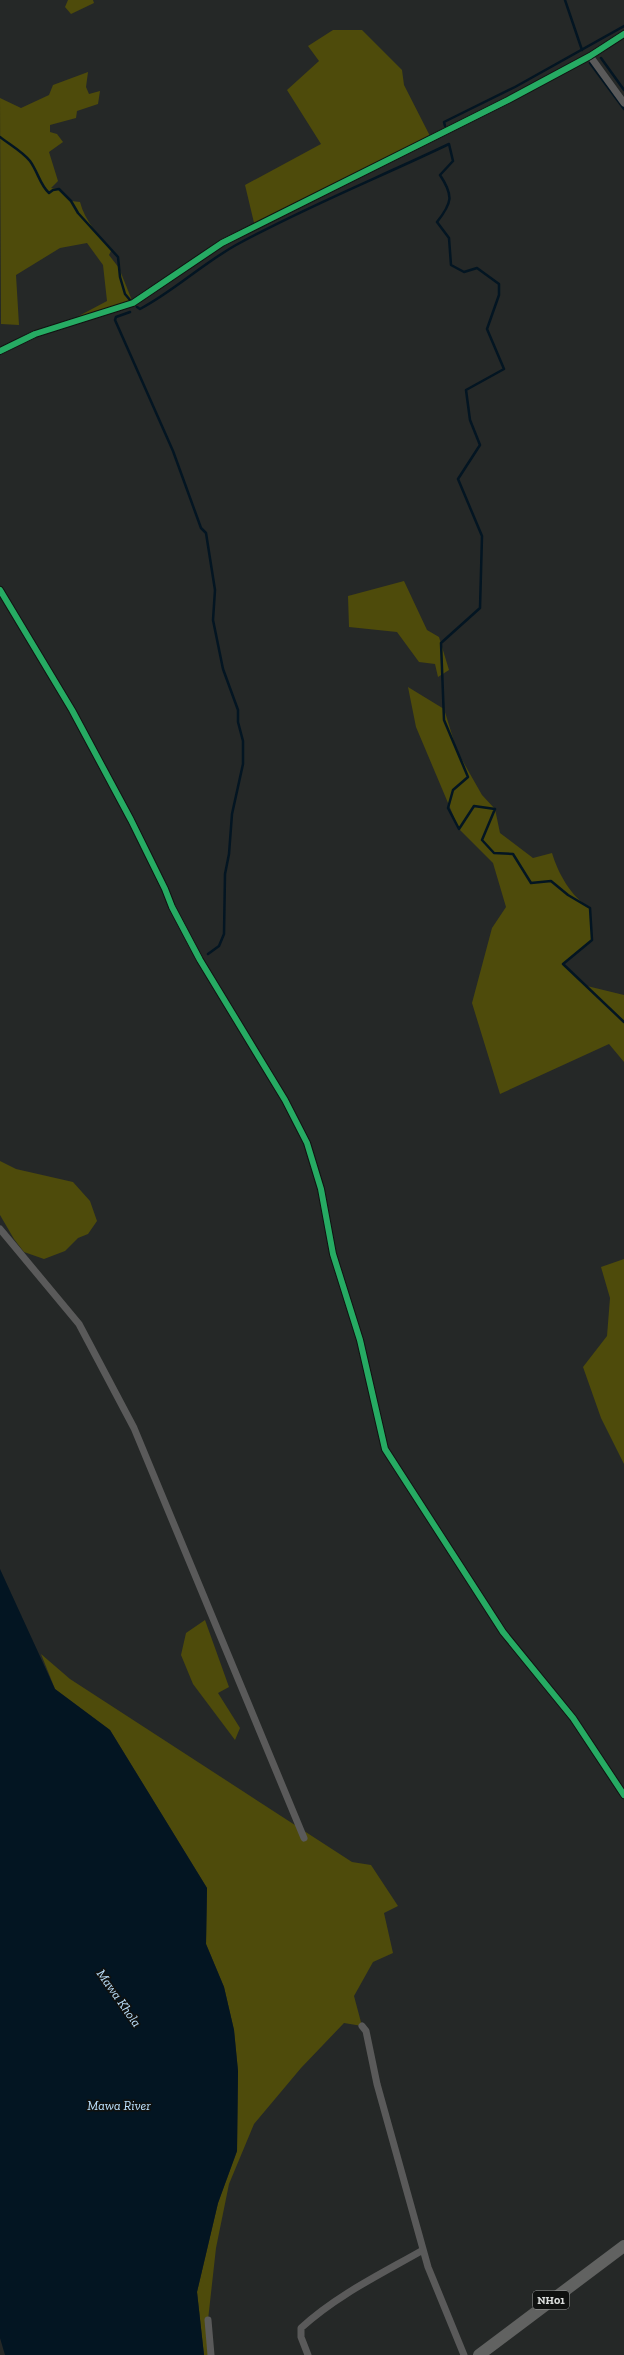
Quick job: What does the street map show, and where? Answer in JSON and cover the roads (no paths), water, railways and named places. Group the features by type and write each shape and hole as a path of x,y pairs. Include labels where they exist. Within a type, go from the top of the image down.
{"highway":[{"name":"NH01","path":"479,2355 624,2246"}],"street":[{"path":"0,351 35,334 134,303 222,243 379,166 590,56 624,34"},
{"path":"590,56 624,103"},
{"path":"0,590 72,710 145,848 172,906 200,960 284,1100 307,1143 321,1189 333,1254 360,1340 385,1449 503,1632 573,1718 624,1795"},
{"path":"0,1229 79,1324 134,1428 304,1838"},
{"path":"362,2026 366,2032 377,2084 428,2267 464,2355"},
{"path":"308,2355 301,2337 301,2328 320,2311 388,2268 423,2250"},
{"path":"208,2320 211,2355"}],"water":[{"name":"Mawa River","path":"0,1569 55,1689 110,1730 207,1888 206,1944 224,1987 234,2030 238,2071 237,2151 218,2203 197,2292 204,2355 5,2355 0,2338"}],"waterway":[{"path":"565,0 582,50"},
{"path":"445,126 444,122 515,87 624,26"},
{"path":"601,58 624,90"},
{"path":"590,63 624,109"},
{"path":"0,137 20,151 30,161 43,186 49,193 53,190 59,189 71,201 78,213 118,257 120,277 125,294 130,300"},
{"path":"137,307 140,309 152,302 211,260 262,231 315,205 449,144 453,161 440,175 448,189 449,199 446,210 437,222 449,238 451,265 464,272 477,268 499,284 499,295 487,329 504,369 466,390 470,420 480,445 458,479 482,536 480,608 441,643 444,720 468,777 453,790 448,808 459,829 474,806 495,809 482,840 494,853 513,854 531,883 551,881 568,895 590,908 592,940 563,964 624,1022"},
{"path":"130,312 116,317 115,320 173,451 201,528 206,533 215,590 213,620 223,669 238,710 238,722 243,741 243,764 232,814 229,854 225,874 224,934 219,946 208,954"}],"water label":[{"name":"Mawa Khola","path":"119,1998"}]}
